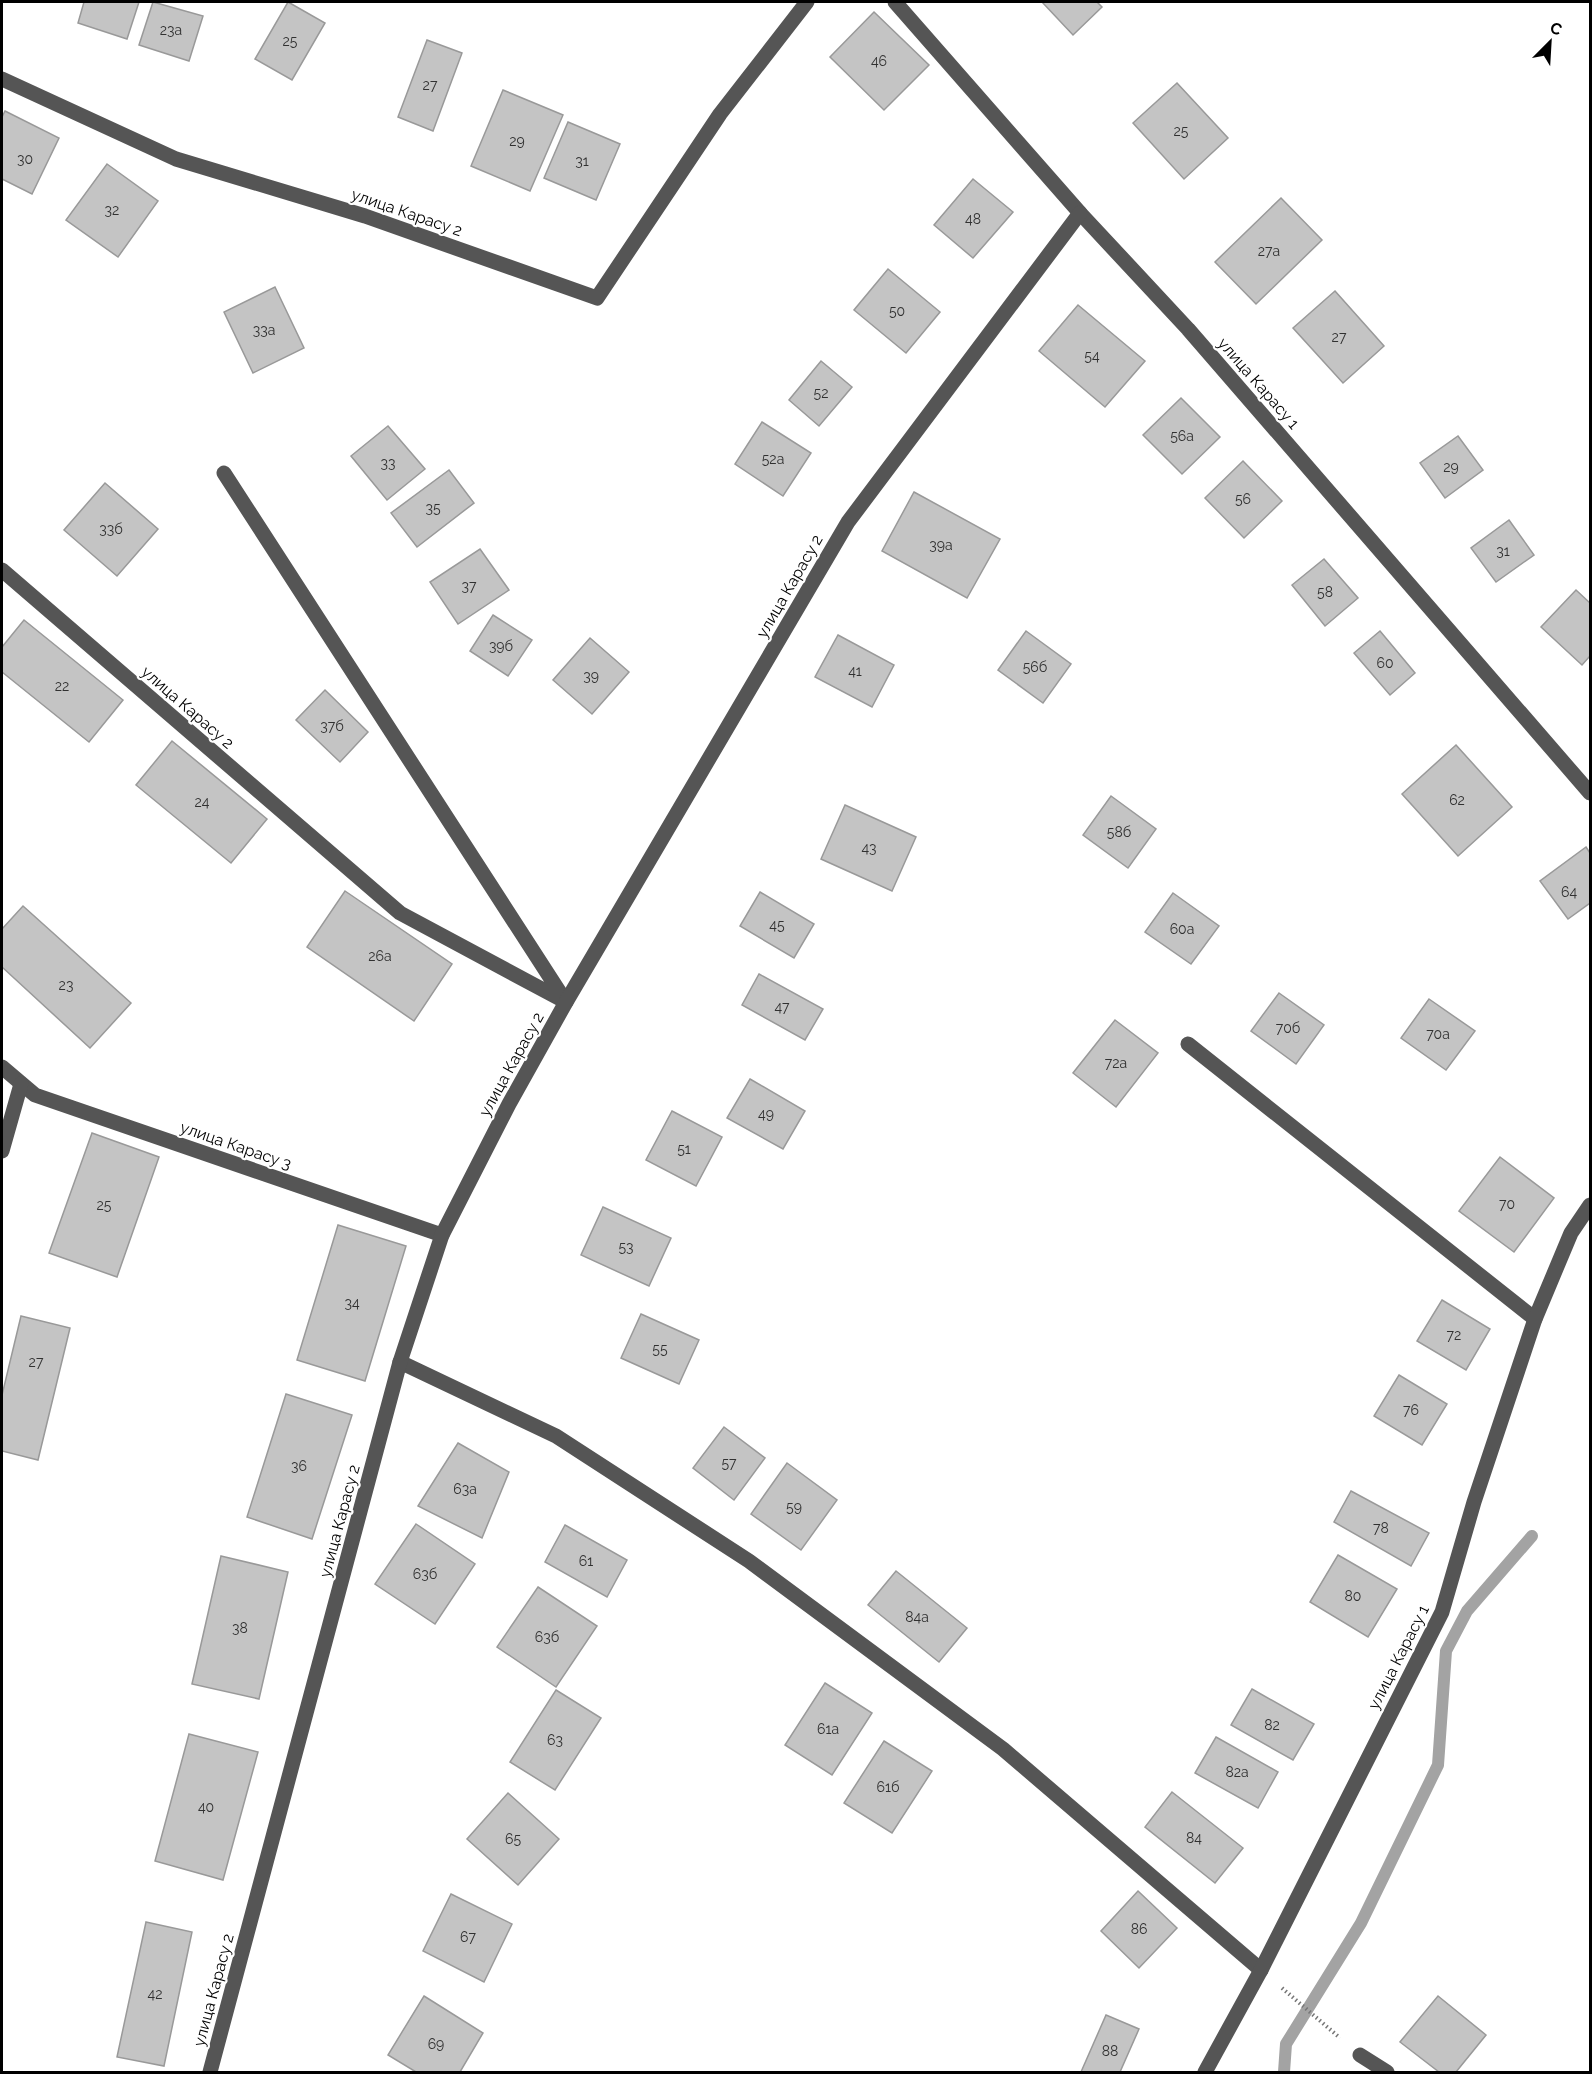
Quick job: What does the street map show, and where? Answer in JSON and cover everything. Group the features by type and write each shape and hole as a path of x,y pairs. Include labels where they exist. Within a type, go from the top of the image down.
{"street":[{"name":"улица Карасу 2","path":"2,79 176,159 365,216 597,297 720,114 807,2"},
{"name":"улица Карасу 1","path":"895,2 1080,213 1196,338 1590,793"},
{"name":"улица Карасу 2","path":"210,2073 400,1362 442,1235 509,1104 566,1002 848,522 1080,213"},
{"name":"улица Карасу 2","path":"224,474 566,1002"},
{"name":"улица Карасу 2","path":"2,570 400,913 566,1002"},
{"path":"1188,1044 1535,1319"},
{"name":"улица Карасу 3","path":"2,1067 35,1095 442,1235"},
{"path":"2,1151 21,1084"},
{"name":"улица Карасу 1","path":"1205,2073 1261,1970 1442,1612 1474,1502 1535,1319 1571,1233 1590,1205"},
{"path":"400,1362 556,1436 749,1561 1003,1749 1261,1970"},
{"path":"1360,2055 1387,2073"}],"path":[{"path":"1261,1970 1360,2055"}],"building":[{"path":"84,2 139,2 127,39 78,23"},
{"path":"153,2 203,16 189,61 139,45"},
{"path":"288,2 325,23 292,80 255,59"},
{"path":"1042,2 1097,2 1102,7 1073,35"},
{"path":"874,12 929,65 884,110 830,57"},
{"path":"427,40 462,53 433,131 398,117"},
{"path":"1177,83 1228,138 1184,179 1133,123"},
{"path":"503,90 563,115 530,191 471,166"},
{"path":"5,111 59,138 32,194 2,179 2,117"},
{"path":"568,122 620,144 596,200 544,178"},
{"path":"107,164 158,201 118,257 66,220"},
{"path":"973,179 1013,212 973,258 934,225"},
{"path":"1281,198 1322,240 1256,304 1215,262"},
{"path":"888,269 940,312 906,353 854,310"},
{"path":"275,287 304,348 253,373 224,312"},
{"path":"1335,291 1384,346 1343,383 1293,328"},
{"path":"1078,305 1145,361 1105,407 1039,351"},
{"path":"821,361 852,387 819,426 789,400"},
{"path":"1181,398 1220,437 1182,474 1143,435"},
{"path":"762,422 811,453 783,496 735,464"},
{"path":"388,426 425,469 387,500 351,456"},
{"path":"1458,436 1483,470 1445,498 1420,463"},
{"path":"1243,461 1282,501 1244,538 1205,498"},
{"path":"449,470 474,503 417,547 391,513"},
{"path":"105,483 158,529 117,576 64,530"},
{"path":"914,492 1000,539 967,598 882,551"},
{"path":"1509,520 1534,555 1496,582 1471,548"},
{"path":"480,549 509,590 458,624 430,582"},
{"path":"1324,559 1358,598 1325,626 1292,585"},
{"path":"1576,590 1590,603 1590,656 1582,665 1541,627"},
{"path":"493,615 532,640 508,676 470,651"},
{"path":"24,620 123,700 89,742 2,672 2,647"},
{"path":"1026,631 1071,664 1043,703 998,670"},
{"path":"1380,631 1415,673 1390,695 1354,653"},
{"path":"838,635 894,665 872,707 815,677"},
{"path":"590,638 629,672 592,714 553,680"},
{"path":"325,690 368,732 340,762 296,720"},
{"path":"172,741 267,819 231,863 136,785"},
{"path":"1456,745 1512,807 1458,856 1402,794"},
{"path":"1111,796 1156,829 1128,868 1083,835"},
{"path":"845,805 916,837 892,891 821,859"},
{"path":"1586,847 1590,853 1590,903 1568,919 1540,881"},
{"path":"345,891 452,964 414,1021 307,947"},
{"path":"760,892 814,924 794,958 740,926"},
{"path":"1173,893 1219,926 1191,964 1145,932"},
{"path":"23,906 131,1003 90,1048 2,967 2,929"},
{"path":"759,974 823,1009 805,1040 742,1005"},
{"path":"1279,993 1324,1025 1296,1064 1251,1031"},
{"path":"1429,999 1475,1031 1446,1070 1401,1038"},
{"path":"1115,1020 1158,1053 1116,1107 1073,1073"},
{"path":"750,1079 805,1111 783,1149 727,1118"},
{"path":"672,1111 722,1137 696,1186 646,1160"},
{"path":"92,1133 159,1157 117,1277 49,1253"},
{"path":"1500,1157 1554,1198 1514,1252 1459,1211"},
{"path":"603,1207 671,1238 649,1286 581,1255"},
{"path":"338,1225 406,1246 365,1381 297,1360"},
{"path":"1442,1300 1490,1329 1466,1370 1417,1341"},
{"path":"641,1314 699,1340 679,1384 621,1358"},
{"path":"21,1316 70,1328 38,1460 2,1451 2,1395"},
{"path":"1399,1375 1447,1404 1422,1445 1374,1416"},
{"path":"286,1394 352,1415 312,1539 247,1517"},
{"path":"724,1427 765,1458 734,1500 693,1468"},
{"path":"458,1443 509,1472 482,1538 418,1506"},
{"path":"787,1463 837,1500 801,1550 751,1514"},
{"path":"1351,1491 1429,1533 1411,1566 1334,1522"},
{"path":"416,1524 475,1564 435,1624 375,1584"},
{"path":"565,1525 627,1560 607,1597 545,1562"},
{"path":"1338,1555 1397,1589 1368,1637 1310,1602"},
{"path":"221,1556 288,1572 259,1699 192,1684"},
{"path":"896,1571 967,1628 939,1662 868,1605"},
{"path":"538,1587 597,1626 556,1687 497,1647"},
{"path":"825,1683 872,1713 832,1775 785,1745"},
{"path":"1252,1689 1314,1724 1293,1760 1231,1725"},
{"path":"556,1690 601,1718 555,1790 510,1762"},
{"path":"189,1734 258,1752 223,1880 155,1861"},
{"path":"1216,1737 1278,1772 1258,1808 1195,1773"},
{"path":"884,1741 932,1771 892,1833 844,1803"},
{"path":"1172,1792 1243,1848 1215,1883 1145,1827"},
{"path":"508,1793 559,1839 518,1885 467,1839"},
{"path":"1138,1891 1177,1928 1139,1968 1101,1931"},
{"path":"451,1894 512,1924 484,1982 423,1951"},
{"path":"146,1922 192,1932 164,2066 117,2057"},
{"path":"424,1996 483,2033 460,2072 416,2072 388,2055"},
{"path":"1438,1996 1486,2035 1456,2072 1439,2072 1400,2042"},
{"path":"1106,2015 1139,2029 1120,2072 1081,2072"}],"waterway":[{"path":"1284,2072 1286,2044 1361,1923 1438,1765 1446,1651 1467,1611 1532,1536"}]}
